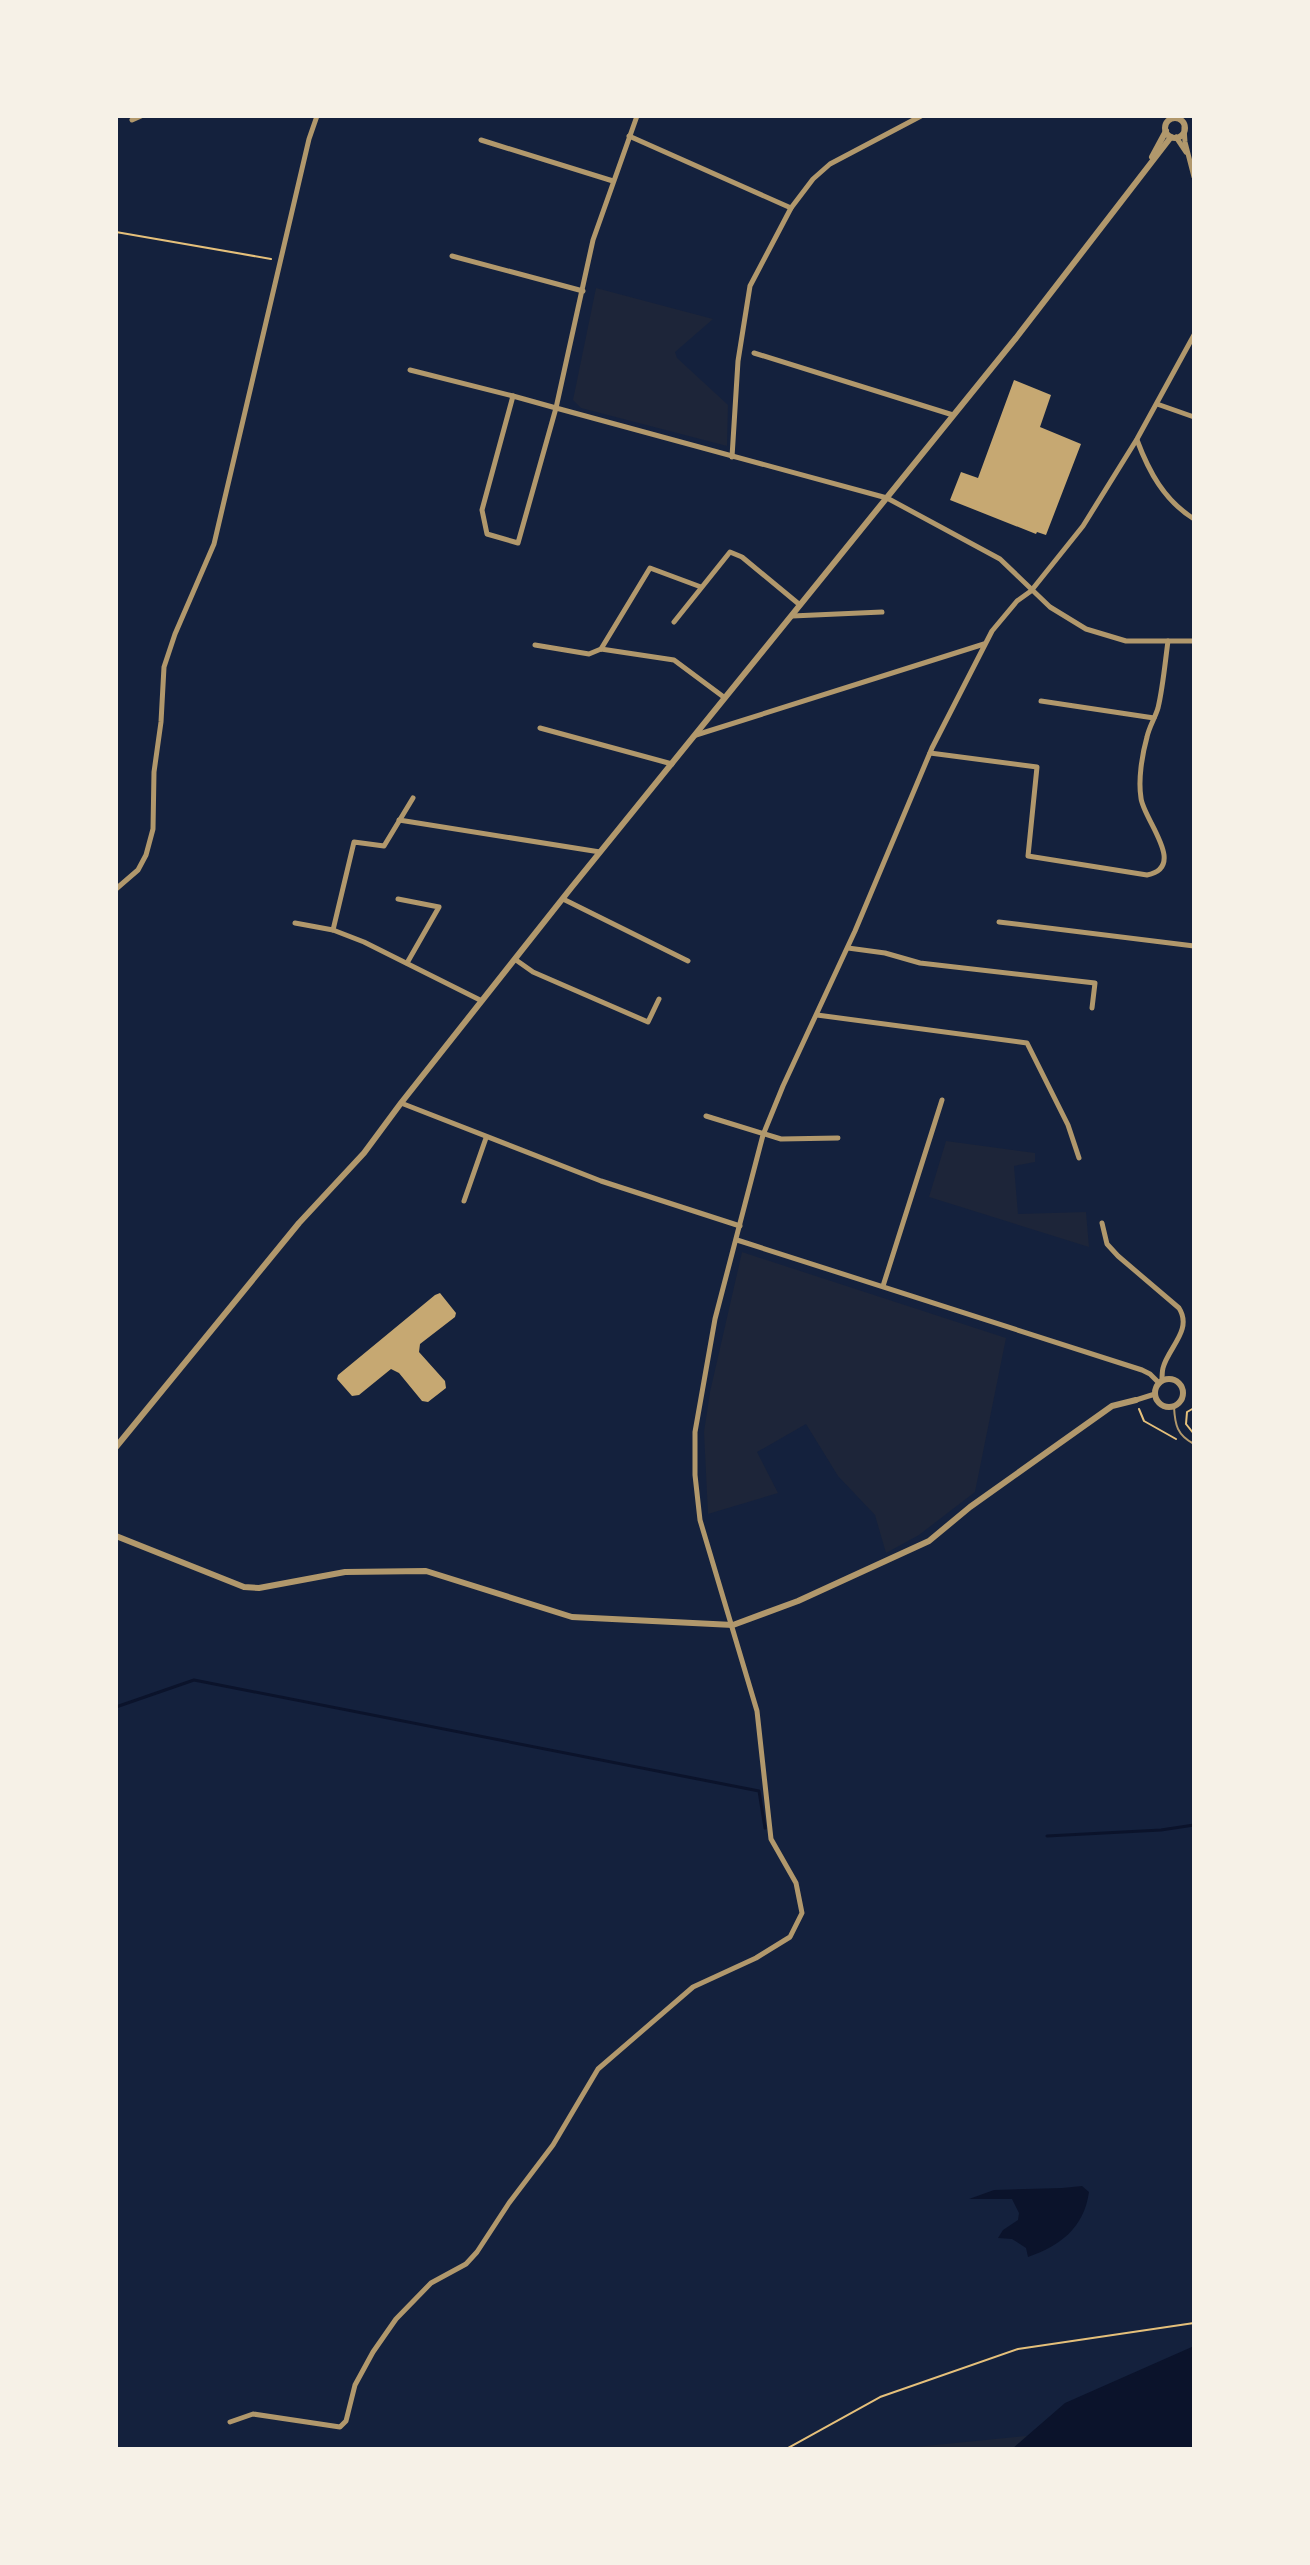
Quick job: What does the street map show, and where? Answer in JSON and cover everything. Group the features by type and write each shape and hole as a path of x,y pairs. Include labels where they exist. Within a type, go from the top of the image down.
{"street":[{"path":"132,120 141,116"},
{"path":"116,889 138,870 150,842 164,667 214,544 317,116"},
{"path":"513,396 482,510 487,534 518,543 556,408 593,240 637,116"},
{"path":"732,457 738,361 750,286 791,208 813,179 830,164 921,116"},
{"path":"1183,122 1168,118 1171,135 1188,156"},
{"path":"116,1447 299,1223 364,1153 563,899 953,415 1136,184 1171,135 1182,134 1183,122"},
{"path":"1183,122 1194,177"},
{"path":"629,136 791,208"},
{"path":"481,140 613,181"},
{"path":"452,256 583,291"},
{"path":"230,2422 253,2414 340,2427 346,2421 355,2385 380,2341 396,2319 431,2283 466,2264 477,2252 553,2145 598,2069 693,1987 756,1958 790,1937 802,1913 796,1883 771,1839 757,1711 700,1520 695,1475 695,1432 715,1319 763,1135 848,948 930,753 992,631 1017,601 1031,591 1083,526 1137,439 1194,335"},
{"path":"754,353 953,415"},
{"path":"410,370 887,498 1000,559 1031,591 1068,620 1105,636 1126,641 1194,641"},
{"path":"1157,404 1194,417"},
{"path":"1137,439 1157,484 1194,519"},
{"path":"674,622 727,554 736,553 800,605"},
{"path":"601,649 650,568 701,587"},
{"path":"792,616 882,612"},
{"path":"930,753 1037,767 1028,856 1147,875 1159,872 1164,859 1159,835 1142,807 1139,787 1146,738 1158,708 1168,641"},
{"path":"695,735 985,644"},
{"path":"535,645 589,654 601,649 674,660 725,698"},
{"path":"1041,701 1154,718"},
{"path":"540,728 672,764"},
{"path":"333,930 354,842 384,846 413,798"},
{"path":"399,820 601,852"},
{"path":"398,899 439,907 407,963"},
{"path":"563,899 688,961"},
{"path":"999,922 1194,946"},
{"path":"295,923 333,930 364,942 482,1001"},
{"path":"848,948 885,953 920,963 1095,983 1092,1008"},
{"path":"516,960 533,972 648,1022 659,999"},
{"path":"817,1015 1027,1043 1068,1125 1079,1158"},
{"path":"883,1286 942,1100"},
{"path":"401,1103 601,1181 740,1226"},
{"path":"706,1116 781,1139 838,1138"},
{"path":"464,1201 486,1138"},
{"path":"116,1536 244,1587 259,1588 345,1572 426,1571 572,1617 733,1625 798,1601 929,1541 970,1507 1112,1406 1155,1394 1161,1382 1163,1366 1181,1333 1183,1314 1107,1244 1102,1223"},
{"path":"737,1240 1142,1370 1161,1382"},
{"path":"1161,1382 1173,1379 1178,1382 1183,1398"},
{"path":"1155,1394 1161,1405 1174,1407 1183,1398"},
{"path":"1183,1398 1194,1402"}],"lane":[{"path":"1174,1407 1175,1424 1181,1436 1194,1444"}],"path":[{"path":"116,232 280,261"},
{"path":"1136,1400 1144,1421 1190,1447 1194,1444"},
{"path":"1194,1408 1187,1412 1186,1424 1194,1434"},
{"path":"786,2449 880,2397 1018,2349 1194,2323"}],"shaded area":[{"path":"596,288 713,319 675,352 677,358 728,405 727,446 581,408 573,400"},
{"path":"946,1141 1035,1153 1035,1162 1014,1166 1018,1214 1086,1212 1089,1247 929,1197"},
{"path":"742,1252 1006,1338 975,1492 919,1535 886,1553 875,1515 838,1476 806,1424 757,1452 778,1493 708,1514 704,1432"},
{"path":"1082,2186 1089,2192 1076,2225 1060,2241 1028,2257 1026,2248 1012,2239 998,2238 1003,2230 1018,2220 1019,2213 1012,2199 969,2199 994,2190"},
{"path":"1194,2346 1194,2449 1012,2449 1065,2403"},
{"path":"1036,2435 1186,2449 895,2449"}],"building":[{"path":"1014,380 1051,395 1040,427 1081,444 1046,535 1036,534 950,500 961,472 978,478"},
{"path":"440,1293 456,1313 455,1317 420,1344 419,1352 445,1381 446,1388 428,1402 422,1401 399,1373 391,1369 359,1395 352,1396 337,1379 338,1375"}],"waterway":[{"path":"116,1707 194,1680 759,1791 765,1828"},
{"path":"1047,1836 1161,1830 1194,1825"}]}
